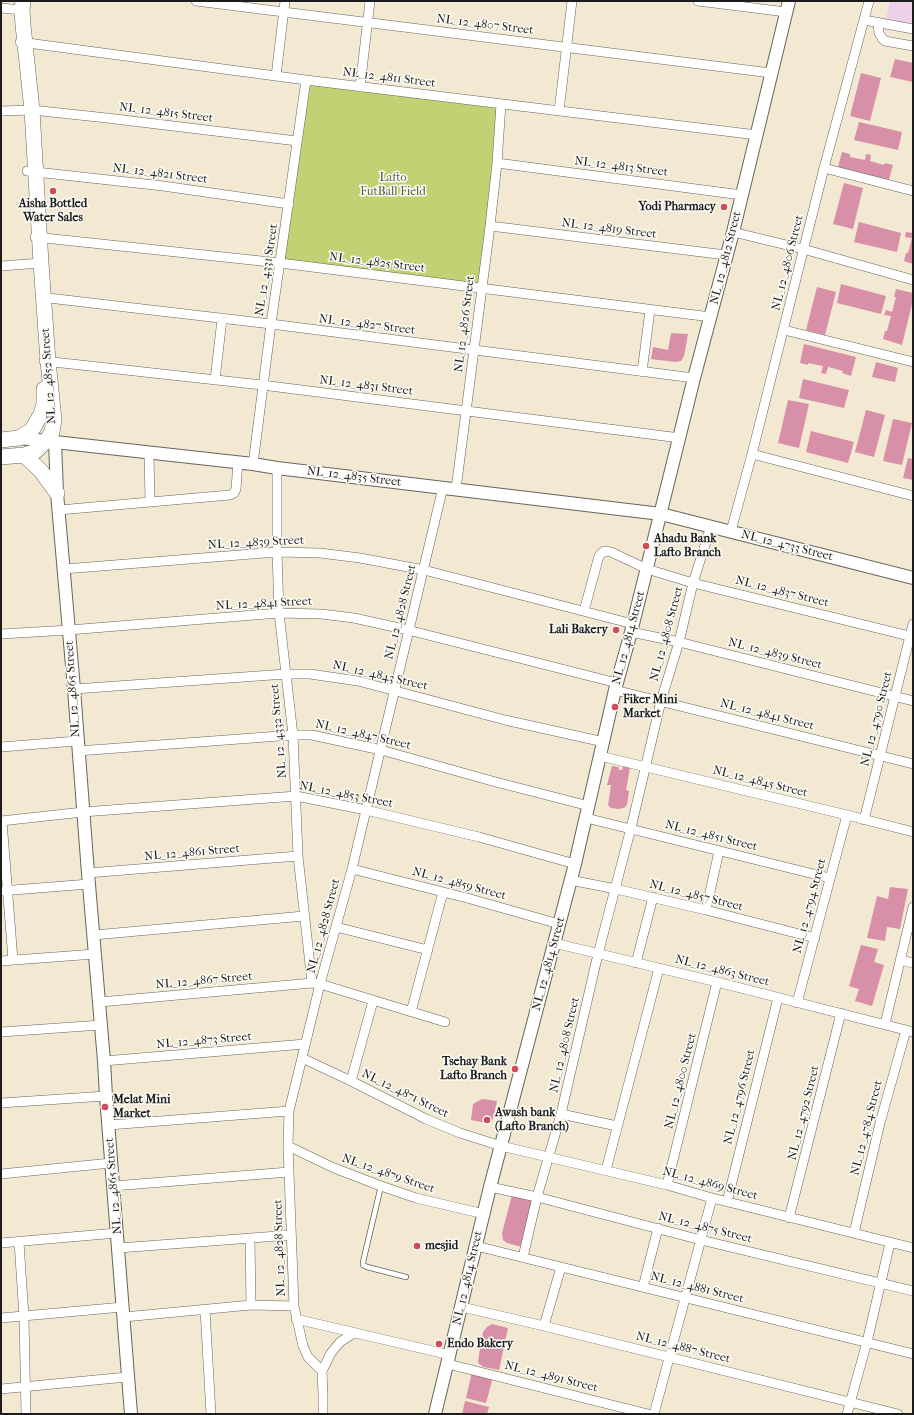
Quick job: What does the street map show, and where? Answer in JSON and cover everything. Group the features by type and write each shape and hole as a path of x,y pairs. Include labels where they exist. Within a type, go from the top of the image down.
{"main road":[{"name":"NL_12_4852 Street","path":"16,6 29,110 45,361 54,420 51,442"},
{"name":"NL_12_4852 Street","path":"19,438 32,430 41,414 44,404 45,361"},
{"path":"1,440 19,438"},
{"path":"1,457 24,455 36,451 51,442"},
{"path":"24,455 41,471 57,493"}],"street":[{"name":"NL_12_4807 Street","path":"196,1 771,73"},
{"path":"276,76 285,1"},
{"path":"360,87 370,1"},
{"path":"559,110 572,1"},
{"path":"698,1 788,6"},
{"name":"NL_12_4806 Street","path":"731,531 784,330 824,168 869,1"},
{"name":"NL_12_4812 Street","path":"661,514 694,378 733,232 788,6"},
{"path":"864,20 913,29"},
{"path":"878,22 879,33 885,41 913,46"},
{"name":"NL_12_4811 Street","path":"21,42 360,87 757,135"},
{"name":"NL_12_4331 Street","path":"253,464 262,385 306,80"},
{"name":"NL_12_4826 Street","path":"456,489 490,226 502,104"},
{"name":"NL_12_4815 Street","path":"1,111 29,110 298,141"},
{"name":"NL_12_4813 Street","path":"497,163 742,195"},
{"path":"824,168 913,191"},
{"name":"NL_12_4821 Street","path":"32,171 163,186 289,204"},
{"name":"NL_12_4819 Street","path":"490,226 726,255"},
{"path":"733,232 803,249 913,280"},
{"name":"NL_12_4825 Street","path":"36,237 280,263 711,317"},
{"path":"1,266 38,263"},
{"name":"NL_12_4827 Street","path":"40,297 271,324 694,378"},
{"path":"642,372 650,310"},
{"path":"215,380 222,318"},
{"path":"784,330 913,362"},
{"name":"NL_12_4831 Street","path":"45,361 262,385 680,438"},
{"name":"NL_12_4852 Street","path":"19,438 51,442"},
{"name":"NL_12_4835 Street","path":"51,442 238,462 661,514"},
{"name":"NL_12_4865 Street","path":"51,442 59,510 88,879 100,1002 131,1414"},
{"path":"149,452 150,502"},
{"path":"752,454 913,496"},
{"path":"59,510 230,495 234,493 236,489 238,462"},
{"name":"NL_12_4332 Street","path":"277,468 279,613 293,734 298,856 304,916 316,984"},
{"name":"NL_12_4828 Street","path":"322,1371 308,1357 303,1346 294,1306 288,1146 289,1111 305,1044 316,984 336,928 352,869 443,487"},
{"name":"NL_12_4733 Street","path":"661,514 913,578"},
{"name":"NL_12_4814 Street","path":"435,1414 490,1187 575,864 616,687 661,514"},
{"name":"NL_12_4808 Street","path":"523,1257 537,1197 561,1114 598,954 616,889 661,701 679,642 693,583 710,526"},
{"name":"NL_12_4837 Street","path":"584,611 599,556 604,551 611,552 647,569 693,583 912,637"},
{"name":"NL_12_4839 Street","path":"64,568 277,552 320,553 360,558 424,570 584,611 632,628 679,642 913,701"},
{"name":"NL_12_4841 Street","path":"1,634 279,613 321,614 347,617 408,630 616,687 661,701 913,764"},
{"name":"NL_12_4790 Street","path":"864,820 895,697 912,637 913,624"},
{"name":"NL_12_4843 Street","path":"74,689 286,674 310,674 358,681 505,720 604,742"},
{"name":"NL_12_4847 Street","path":"1,747 78,746 293,734 312,735 381,750 492,781 587,812"},
{"path":"1,742 1,747"},
{"name":"NL_12_4845 Street","path":"600,756 913,832"},
{"name":"NL_12_4853 Street","path":"2,821 83,812 296,796 366,810 479,837 575,864"},
{"name":"NL_12_4851 Street","path":"587,812 631,828 830,878"},
{"name":"NL_12_4794 Street","path":"797,1003 847,815"},
{"path":"2,821 5,891 13,960"},
{"path":"706,910 719,851"},
{"name":"NL_12_4861 Street","path":"5,891 88,879 298,856"},
{"name":"NL_12_4859 Street","path":"352,869 559,924"},
{"name":"NL_12_4857 Street","path":"570,880 653,897 815,938"},
{"path":"410,1012 443,892"},
{"path":"636,963 653,897"},
{"path":"885,1024 913,907"},
{"path":"94,935 304,916"},
{"path":"336,928 428,950"},
{"name":"NL_12_4863 Street","path":"554,943 718,982 909,1031"},
{"path":"1,961 95,954"},
{"path":"900,960 913,963"},
{"path":"606,1170 659,968"},
{"name":"NL_12_4800 Street","path":"667,1185 718,982"},
{"name":"NL_12_4867 Street","path":"100,1002 316,984 445,1022"},
{"name":"NL_12_4796 Street","path":"727,1202 778,998"},
{"path":"351,1081 372,1001"},
{"name":"NL_12_4792 Street","path":"789,1218 841,1013"},
{"path":"1,1032 101,1025"},
{"name":"NL_12_4784 Street","path":"854,1233 880,1123 909,1031"},
{"name":"NL_12_4873 Street","path":"104,1061 305,1044"},
{"name":"NL_12_4871 Street","path":"302,1058 426,1119 460,1133 501,1146"},
{"path":"1,1103 106,1096"},
{"path":"109,1125 289,1111"},
{"path":"561,1114 617,1126"},
{"name":"NL_12_4879 Street","path":"288,1146 334,1168 381,1186 416,1198 484,1214"},
{"name":"NL_12_4869 Street","path":"501,1146 667,1185 789,1218 913,1248"},
{"path":"1,1174 111,1163"},
{"path":"114,1186 289,1172"},
{"name":"NL_12_4875 Street","path":"490,1187 537,1197 701,1240 913,1291"},
{"path":"654,1414 712,1198"},
{"path":"643,1286 658,1228"},
{"path":"1,1244 118,1233"},
{"path":"119,1248 291,1235"},
{"path":"250,1238 251,1305"},
{"path":"19,1242 24,1317 26,1414"},
{"path":"847,1414 867,1342 890,1243"},
{"name":"NL_12_4881 Street","path":"476,1246 643,1286 913,1354"},
{"path":"544,1326 560,1267"},
{"path":"1,1318 123,1312 205,1310 251,1305 294,1306"},
{"name":"NL_12_4887 Street","path":"462,1307 898,1414"},
{"path":"205,1310 211,1414"},
{"name":"NL_12_4891 Street","path":"296,1319 354,1333 648,1414"},
{"path":"323,1414 322,1371 331,1353 340,1342 354,1333"},
{"path":"1,1389 128,1377"}],"lane":[{"path":"381,1186 363,1265 406,1277"}],"shaded area":[{"path":"890,1 913,1 913,24 886,19"}],"green space":[{"name":"Lafto FutBall Field","path":"308,80 500,104 482,289 280,266"}],"building":[{"path":"895,59 913,63 913,82 890,77"},
{"path":"861,73 881,78 870,121 850,116"},
{"path":"859,122 902,132 898,150 854,140"},
{"path":"842,152 850,154 850,157 865,160 866,154 871,155 870,161 884,165 885,163 893,165 888,183 837,171"},
{"path":"844,183 863,188 853,229 833,224"},
{"path":"859,222 901,233 897,252 854,242"},
{"path":"906,232 913,233 913,264 904,261 912,238 905,237"},
{"path":"841,284 886,296 881,314 837,303"},
{"path":"817,287 836,292 825,335 806,330"},
{"path":"896,289 913,293 913,300 902,345 883,339 891,316 884,315 886,310 892,312 896,297 894,297"},
{"path":"671,333 688,334 684,356 681,361 675,362 651,359 653,347 668,350"},
{"path":"804,344 856,357 851,376 842,373 843,371 828,367 826,374 821,373 823,366 800,363"},
{"path":"876,362 898,368 895,382 872,377"},
{"path":"803,379 849,390 844,408 799,398"},
{"path":"788,400 809,404 799,448 778,443"},
{"path":"866,410 885,415 874,457 855,452"},
{"path":"893,419 912,423 902,465 883,461"},
{"path":"811,431 854,442 848,463 806,452"},
{"path":"908,458 913,459 913,480 903,478"},
{"path":"612,766 619,767 619,770 622,770 623,766 630,768 626,790 629,791 627,805 624,808 611,808 608,805 611,785 607,785"},
{"path":"890,887 908,889 900,929 887,927 885,941 867,938 877,896 888,899"},
{"path":"861,945 878,949 874,962 884,965 872,1006 855,1001 859,989 849,986"},
{"path":"482,1099 497,1101 493,1119 486,1123 471,1120 473,1104"},
{"path":"512,1195 533,1198 522,1247 507,1243 503,1240 502,1233"},
{"path":"492,1324 508,1328 499,1370 484,1367 479,1364 478,1361 483,1332"},
{"path":"472,1372 493,1377 486,1403 466,1398"},
{"path":"465,1401 489,1407 487,1414 462,1414"}],"place":[{"name":"Aisha Bottled Water Sales","path":"53,191"},
{"name":"Yodi Pharmacy","path":"724,207"},
{"name":"Ahadu Bank Lafto Branch","path":"646,546"},
{"name":"Lali Bakery","path":"616,630"},
{"name":"Fiker Mini Market","path":"615,707"},
{"name":"Tsehay Bank Lafto Branch","path":"515,1069"},
{"name":"Melat Mini Market","path":"105,1107"},
{"name":"Awash bank (Lafto Branch)","path":"487,1120"},
{"name":"mesjid","path":"417,1246"},
{"name":"Endo Bakery","path":"439,1344"}]}
